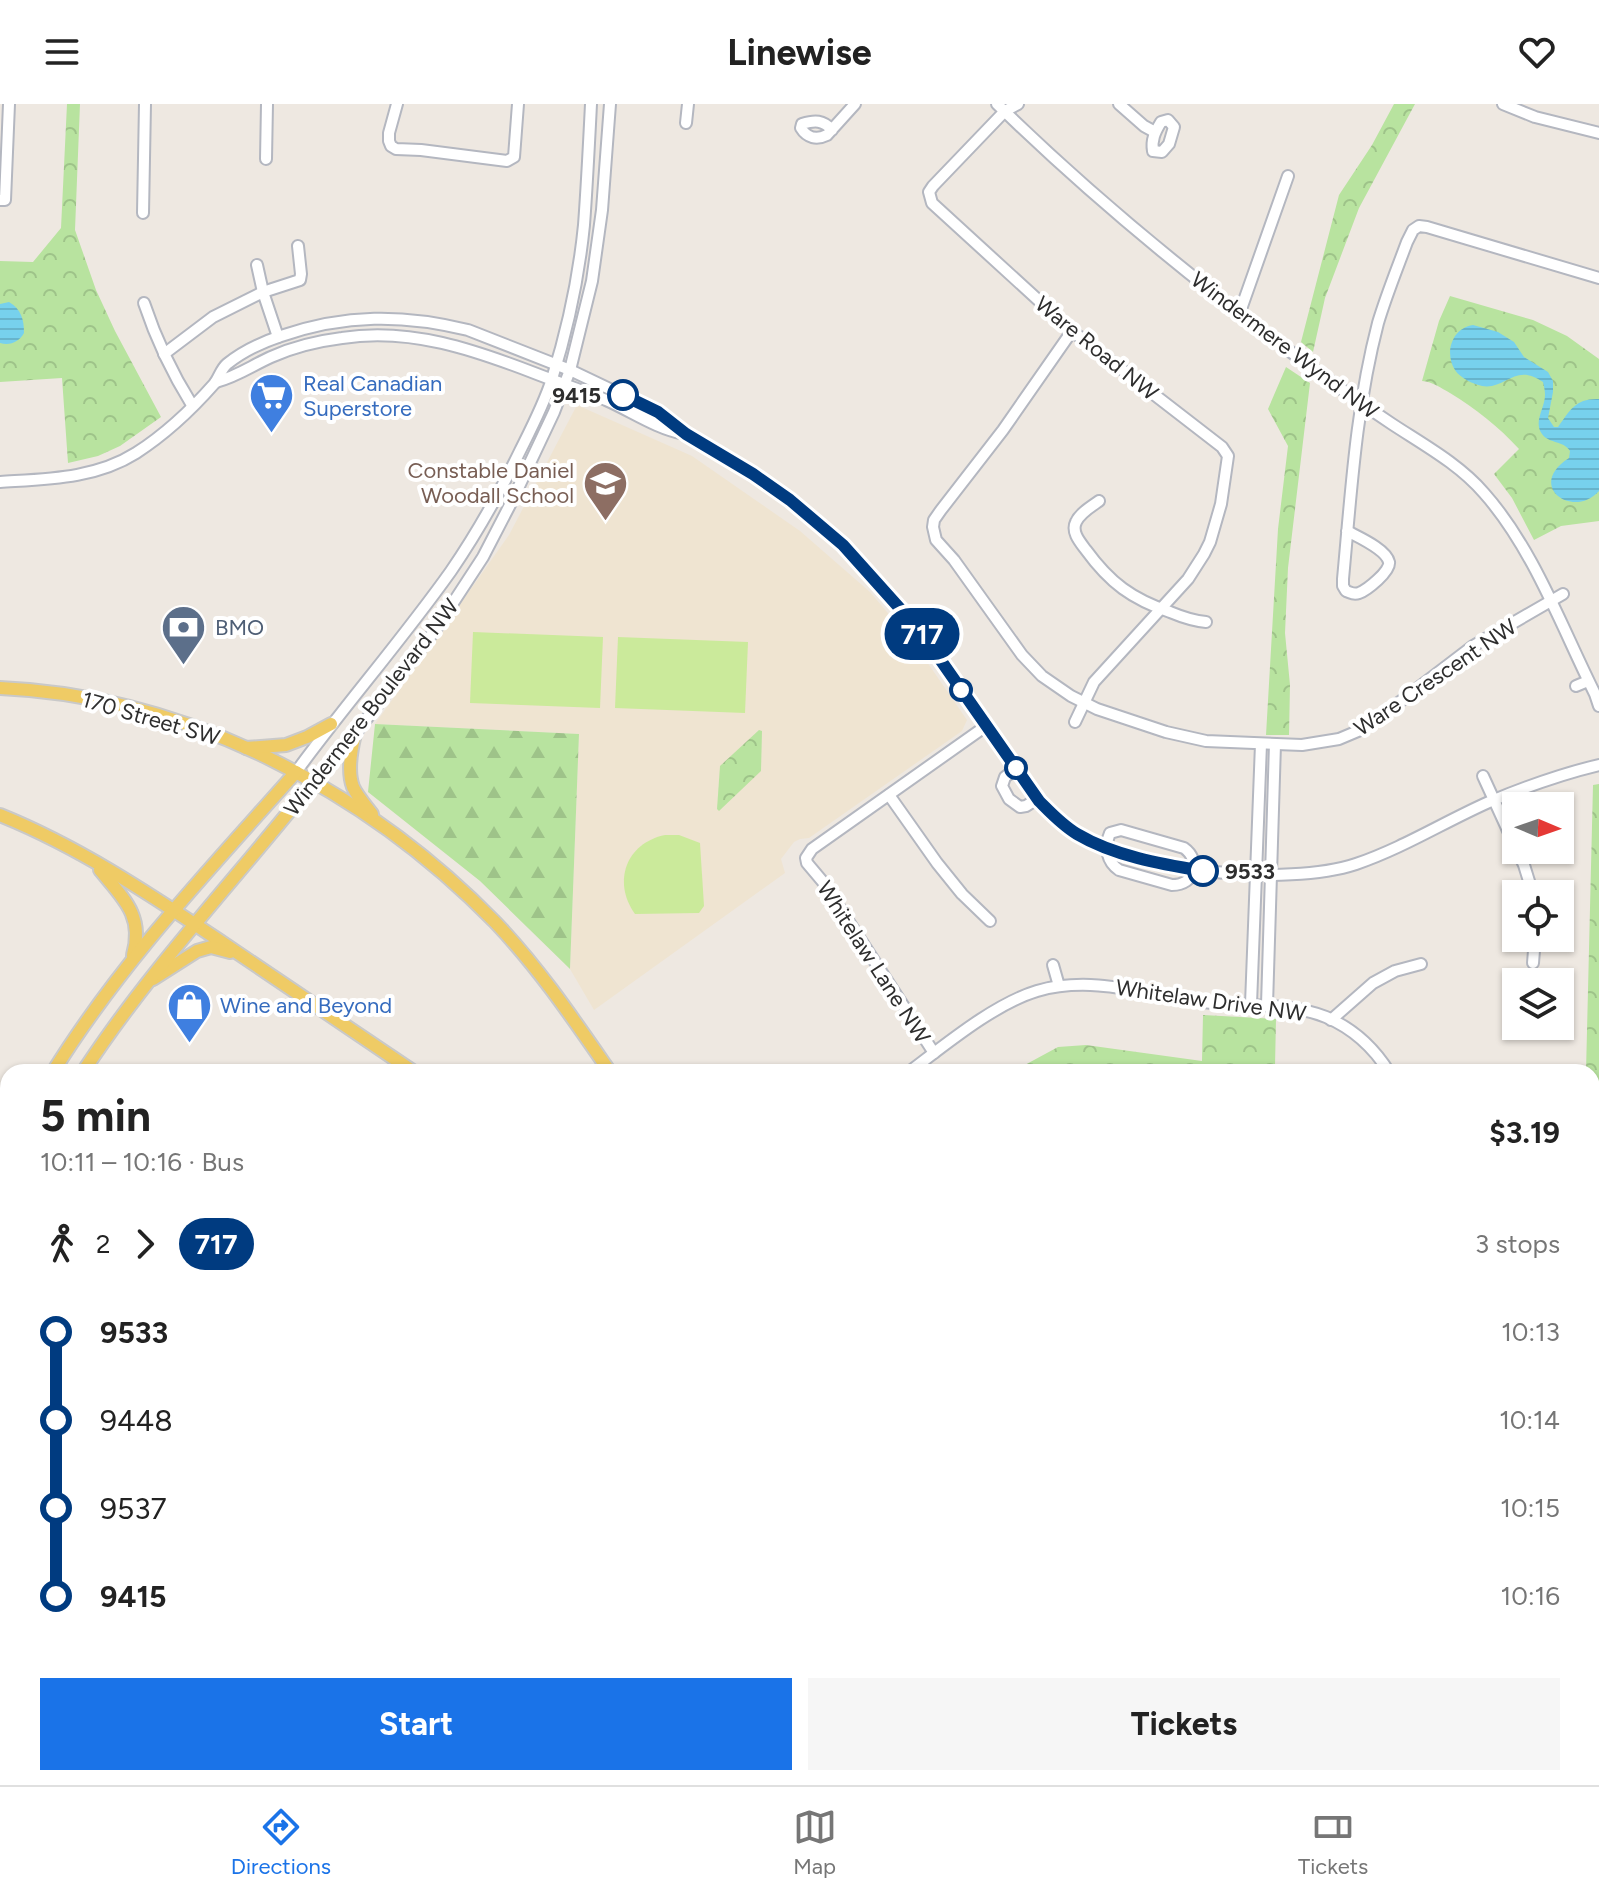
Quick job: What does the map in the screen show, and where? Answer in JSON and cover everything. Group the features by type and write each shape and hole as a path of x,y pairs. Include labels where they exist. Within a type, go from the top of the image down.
{"main road":[{"name":"170 Street SW","path":"0,688 74,696 125,706 205,731 296,772 376,820"},
{"path":"246,748 286,745 331,724"},
{"path":"355,734 351,752 353,788 376,820 437,868 495,923 544,979 604,1064"},
{"name":"Windermere Boulevard NW","path":"58,1064 131,962 296,772"},
{"name":"Windermere Boulevard NW","path":"89,1064 147,983 313,782"},
{"path":"0,815 93,861 174,910 402,1064"},
{"path":"93,861 128,906 135,920 137,942 131,962"},
{"path":"147,983 197,951 211,947 240,954"}],"street":[{"path":"0,200 5,200 9,104"},
{"path":"143,213 145,104"},
{"path":"266,159 267,104"},
{"path":"397,104 389,141 396,149 507,161 514,157 518,104"},
{"name":"Windermere Boulevard NW","path":"296,772 451,571 482,524 529,432 551,380 568,317 584,228 591,104"},
{"name":"Windermere Boulevard NW","path":"313,782 355,734 436,629 483,557 564,385 592,281 602,210 610,104"},
{"path":"686,123 688,104"},
{"path":"832,130 855,104"},
{"path":"1003,106 1018,104"},
{"path":"1119,104 1155,132"},
{"path":"1503,104 1535,117 1599,133"},
{"name":"Windermere Wynd NW","path":"1003,106 1118,216 1200,283 1362,404 1456,466 1482,490 1522,546 1588,681 1597,693 1599,706"},
{"name":"Ware Road NW","path":"1003,106 933,186 929,192 932,203 1072,331 1222,447 1228,456 1221,504 1210,542 1188,579 1094,682 1083,703"},
{"path":"1240,312 1288,176"},
{"path":"1347,531 1383,552 1389,562 1385,573 1356,594 1346,591 1343,586 1347,531 1355,450 1362,404 1380,318 1413,230 1419,226 1427,227 1599,278"},
{"path":"164,354 213,317 263,292 300,280 298,246"},
{"path":"257,265 278,337"},
{"path":"144,303 164,354 192,405"},
{"path":"0,482 63,477 101,469 136,453 169,428 216,382 225,366 278,337 306,327 342,320 415,320 468,330 570,370 658,412 686,434 790,500 843,545 921,632 1037,799 1076,834 1107,847 1161,864 1194,869 1309,873 1353,865 1384,854 1494,800 1533,784 1599,765"},
{"name":"Ware Crescent NW","path":"1072,331 1003,430 941,510 933,527 936,540 1031,666 1056,687 1083,703 1192,739 1261,744 1315,744 1339,739 1376,720 1473,646 1550,602"},
{"path":"216,382 233,378 290,349 325,340 370,335 405,336 446,343 487,355 607,401 665,430 686,434"},
{"path":"1099,501 1076,521 1075,528 1078,540 1095,562 1117,586 1137,599 1191,620 1206,622"},
{"path":"1550,602 1563,594"},
{"path":"1576,686 1588,681"},
{"path":"1075,722 1083,703"},
{"name":"Whitelaw Lane NW","path":"934,1053 806,858 812,849 986,726"},
{"path":"1251,1004 1261,744"},
{"path":"1267,1005 1275,744"},
{"path":"1016,769 1005,777 1002,786 1009,799 1020,807 1037,799"},
{"path":"1483,776 1502,818"},
{"path":"889,795 937,863 962,894 990,921"},
{"path":"1121,830 1184,848 1193,857 1194,869 1190,879 1180,885 1150,880 1113,866 1107,847 1110,833 1121,830"},
{"path":"1533,952 1533,963"},
{"path":"1331,1020 1373,983 1395,971 1421,964"},
{"path":"1053,965 1059,986"},
{"name":"Whitelaw Drive NW","path":"920,1064 995,1010 1023,996 1059,986 1090,984 1215,1004 1294,1008 1348,1029 1371,1048 1383,1064"}],"shaded area":[{"path":"577,405 692,456 800,531 870,592 916,646 967,720 962,731 809,838 794,842 781,859 785,873 594,1010 570,969 579,734 375,724 509,535"}],"green space":[{"path":"67,104 80,104 75,230 96,290 161,417 120,446 98,456 68,463 62,378 0,382 0,261 33,262 61,228"},
{"path":"1394,104 1415,104 1359,208 1325,298 1313,352 1301,342 1339,195"},
{"path":"1450,296 1533,320 1567,336 1599,359 1599,521 1561,526 1534,540 1512,498 1494,474 1519,449 1469,405 1422,381 1439,321"},
{"path":"1286,367 1310,383 1288,568 1285,633 1290,685 1289,735 1266,735 1278,529 1288,446 1268,409"},
{"path":"473,632 603,637 600,708 470,703"},
{"path":"618,637 748,642 745,713 615,708"},
{"path":"375,724 579,734 570,969 480,881 368,792"},
{"path":"759,730 762,731 761,771 719,811 720,766"},
{"path":"1599,784 1599,1064 1586,1064 1593,785"},
{"path":"679,835 700,843 704,906 699,913 635,914 628,902 624,877 632,855 652,839"},
{"path":"1203,1015 1276,1019 1275,1064 1027,1064 1058,1047 1086,1045 1202,1061"}],"water":[{"path":"9,302 21,315 24,333 20,339 4,344 0,343 0,304"},
{"path":"1473,325 1498,332 1514,342 1524,357 1548,372 1553,381 1553,392 1548,418 1554,427 1558,427 1579,403 1599,399 1599,491 1588,499 1566,501 1552,488 1551,479 1569,458 1570,451 1545,437 1540,429 1539,420 1545,400 1543,382 1525,375 1482,386 1460,376 1455,370 1450,356 1452,342 1460,331"}],"bus line":[{"name":"717","path":"623,395 658,412 686,434 753,474 790,500 843,545 921,632 1039,801 1060,822 1076,834 1113,850 1161,864 1203,871"}],"place":[{"name":"9415","path":"623,395"},
{"name":"Real Canadian Superstore","path":"272,435"},
{"name":"Constable Daniel Woodall School","path":"605,522"},
{"name":"BMO","path":"184,666"},
{"name":"9533","path":"1203,871"},
{"name":"Wine and Beyond","path":"189,1044"}]}
